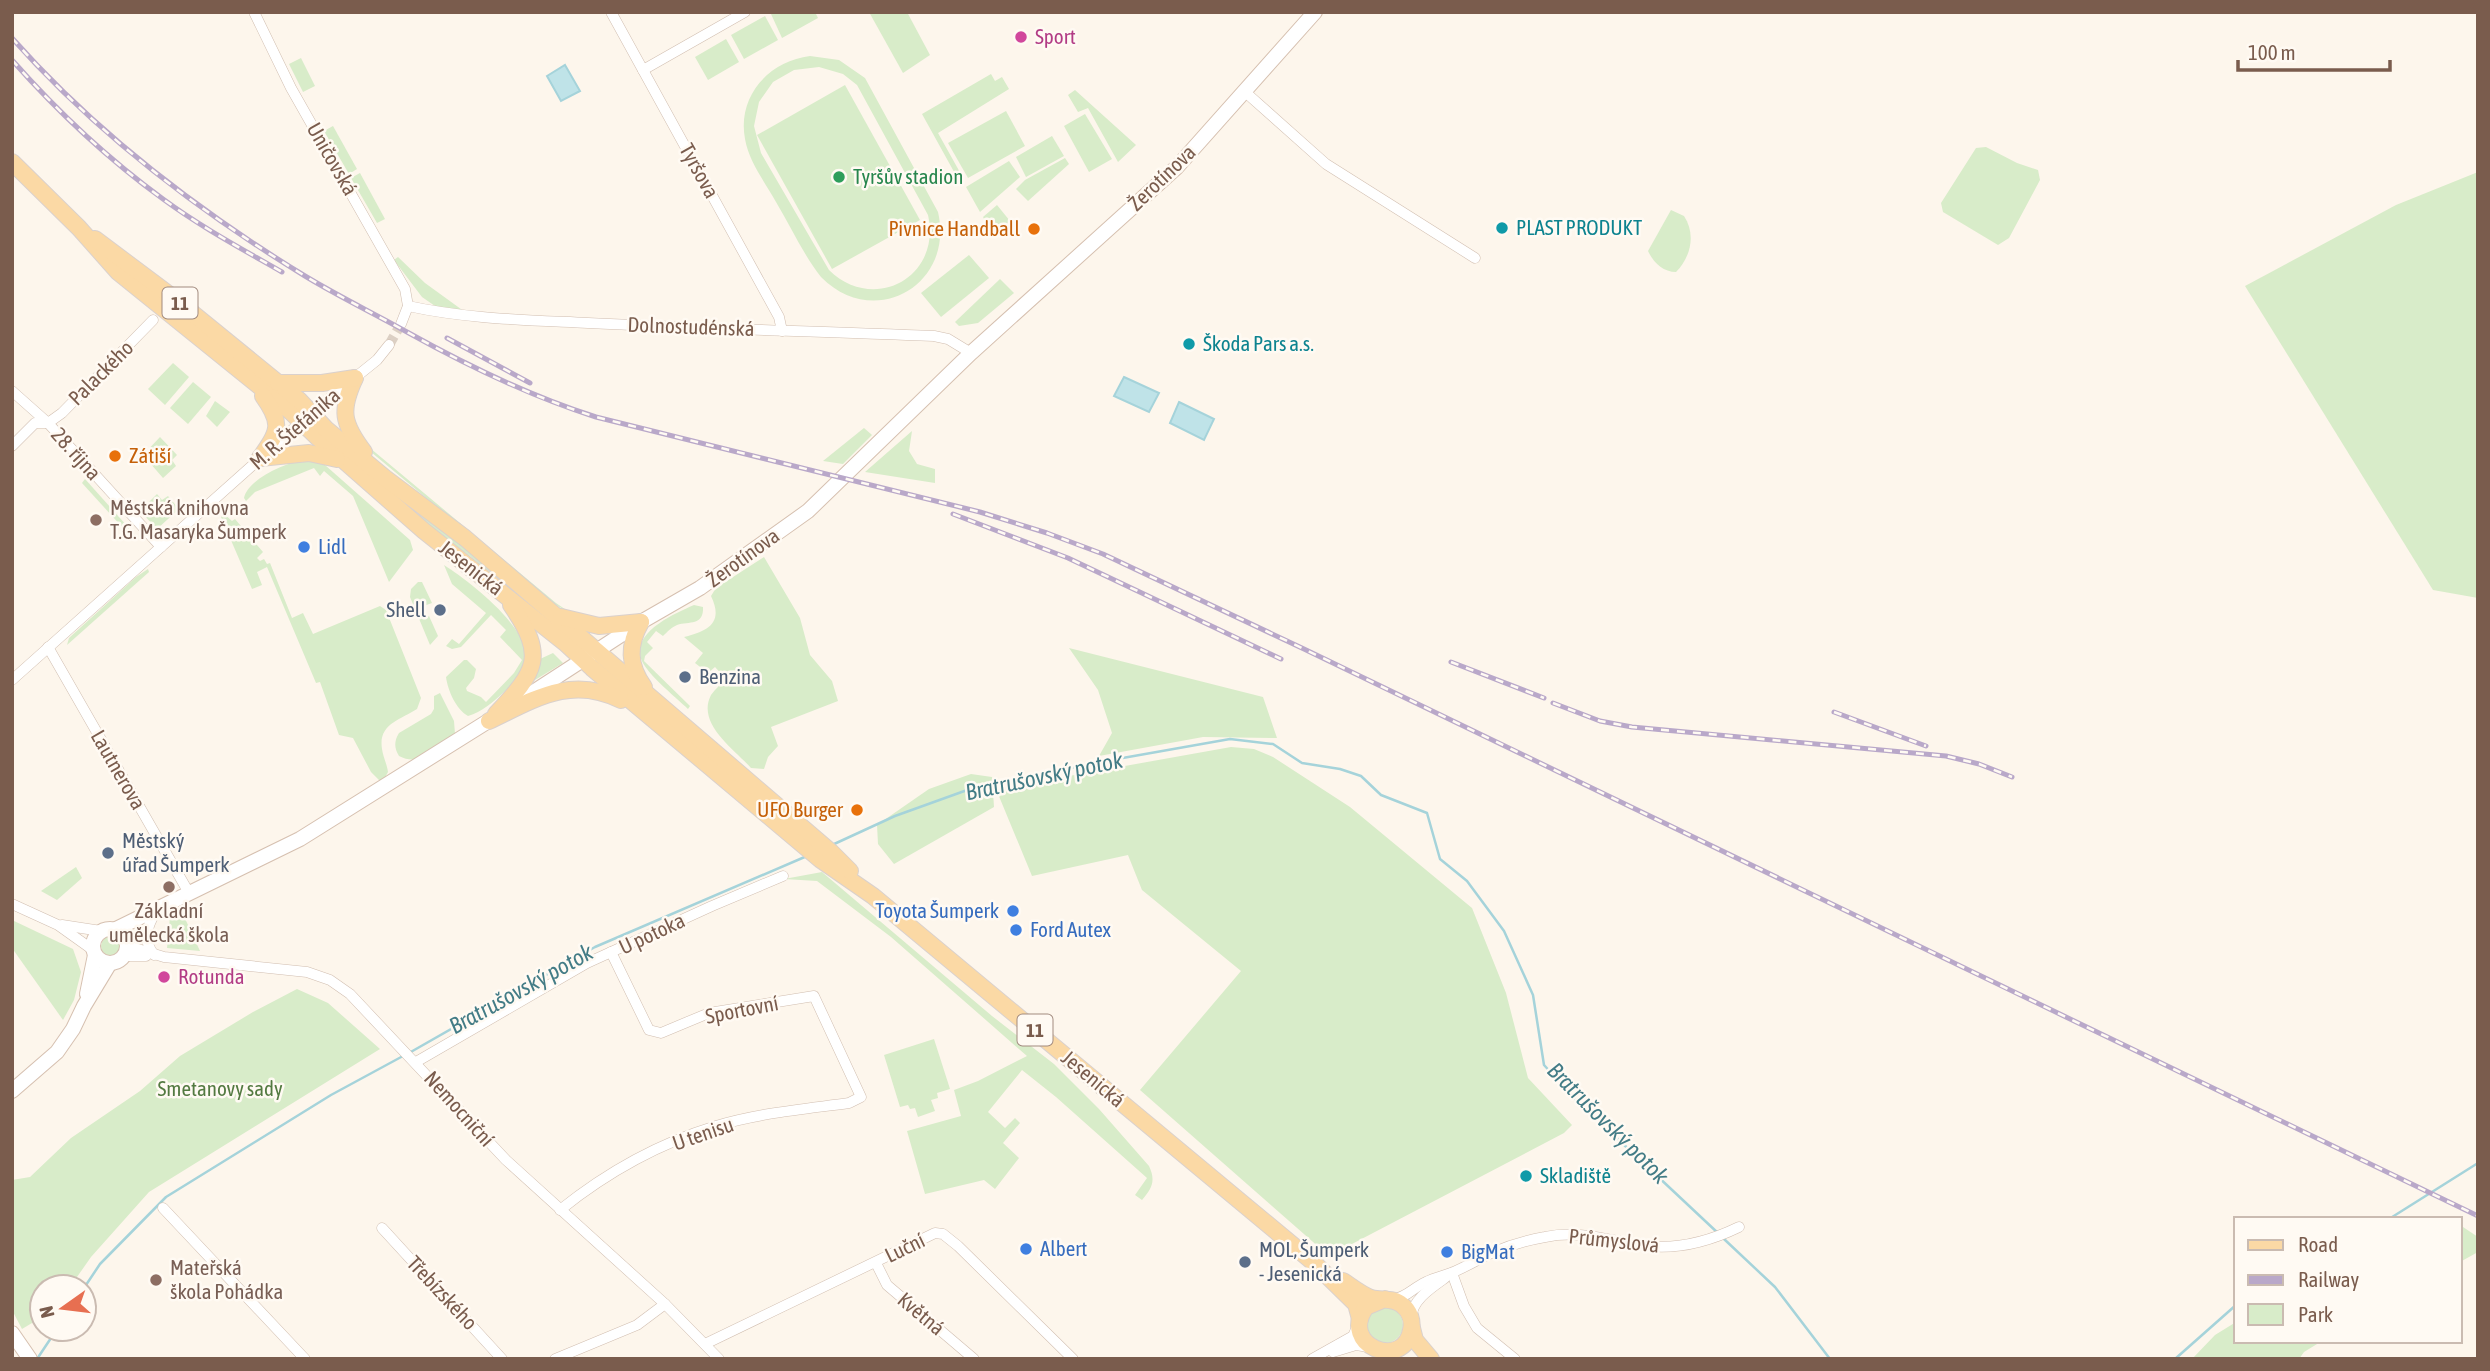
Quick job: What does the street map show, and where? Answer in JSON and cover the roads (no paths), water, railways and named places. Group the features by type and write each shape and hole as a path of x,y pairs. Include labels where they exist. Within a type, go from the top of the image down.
{"main road":[{"name":"Jesenická","path":"12,162 79,228 118,272 252,380 306,417 465,538 552,614 589,655"},
{"name":"Jesenická","path":"79,228 175,299 278,383 345,462 424,531 500,591 589,655 873,896 1313,1262 1356,1304 1362,1336 1381,1350"},
{"path":"278,383 322,383 355,378"},
{"path":"355,378 344,408 347,425 385,478"},
{"path":"252,380 277,419 276,434 260,458"},
{"path":"260,458 309,453 345,462"},
{"path":"489,721 523,685 532,666 533,656 529,634 500,591"},
{"path":"552,614 579,623 600,626 641,622"},
{"path":"641,622 633,635 631,659 648,706"},
{"path":"489,721 542,695 573,689 595,690 648,706"},
{"name":"Jesenická","path":"1313,1262 1367,1296 1403,1305 1409,1313 1415,1340 1431,1359"},
{"path":"1360,1319 1372,1303 1387,1299"},
{"path":"1381,1350 1398,1348 1406,1342 1412,1325"},
{"path":"1381,1350 1405,1352 1417,1359"}],"street":[{"name":"Uničovská","path":"254,12 291,88 401,280 408,306"},
{"name":"Tyršova","path":"611,12 779,317 782,331"},
{"path":"643,69 745,12"},
{"name":"Žerotínova","path":"12,1091 57,1052 110,963 119,940 156,911 300,839 641,622 700,588 808,511 971,352 1177,167 1315,12"},
{"path":"1244,92 1326,164 1475,258"},
{"path":"401,324 408,306"},
{"name":"Dolnostudénská","path":"408,306 438,313 481,317 934,336 948,339 971,352"},
{"name":"Palackého","path":"12,446 35,423 48,423 62,413 153,320"},
{"name":"M. R. Štefánika","path":"14,674 48,647 306,417 377,360 389,345"},
{"name":"28. října","path":"12,391 48,423 161,547"},
{"name":"Lautnerova","path":"48,647 189,893"},
{"name":"U potoka","path":"411,1056 611,952 783,876"},
{"path":"12,904 58,925 104,962 110,963"},
{"path":"154,955 146,943 146,937 156,911"},
{"name":"Nemocniční","path":"58,925 119,940 154,955 299,971 330,980 351,994 506,1160 665,1304 719,1359"},
{"name":"Žerotínova","path":"84,1006 94,939 119,940"},
{"name":"Sportovní","path":"611,952 649,1030 662,1033 709,1013 814,996 861,1097"},
{"name":"U tenisu","path":"560,1210 592,1184 656,1150 716,1126 849,1103 861,1097"},
{"path":"163,1208 305,1359"},
{"name":"Třebízského","path":"382,1228 502,1359"},
{"name":"Průmyslová","path":"1387,1299 1402,1297 1422,1284 1452,1273 1495,1251 1546,1237 1590,1235 1666,1247 1710,1240 1734,1229"},
{"name":"Luční","path":"705,1344 935,1233 943,1234 1073,1359"},
{"name":"Květná","path":"876,1263 887,1285 974,1359"},
{"path":"1452,1273 1464,1306 1477,1328 1515,1359"},
{"name":"Průmyslová","path":"1412,1325 1412,1310 1417,1301 1452,1273"},
{"path":"555,1359 637,1325 665,1304"},
{"path":"1312,1359 1353,1336 1360,1319"},
{"path":"14,1341 29,1357"},
{"path":"1312,1359 1356,1345 1381,1350"}],"water":[{"path":"565,65 580,91 561,101 547,76"},
{"path":"1124,377 1159,393 1149,412 1114,396"},
{"path":"1179,402 1214,419 1204,440 1170,423"}],"waterway":[{"name":"Bratrušovský potok","path":"832,845 895,816 970,789 1230,739 1273,744 1302,763 1340,769 1361,776 1381,795 1427,813 1440,859 1467,881 1504,931 1533,995 1544,1065 1573,1097 1719,1234"},
{"name":"Bratrušovský potok","path":"409,1053 595,947 807,856"},
{"name":"Bratrušovský potok","path":"94,1273 166,1197 331,1095 403,1056"},
{"name":"Bratrušovský potok","path":"2392,1217 2478,1163"},
{"name":"Bratrušovský potok","path":"1724,1239 1775,1287 1830,1359"},
{"name":"Bratrušovský potok","path":"2175,1359 2234,1307"},
{"name":"Bratrušovský potok","path":"37,1359 48,1343"}],"tunnel":[{"path":"389,345 401,324"}],"railway":[{"path":"12,38 44,73 113,138 187,197 317,283 476,368 547,400 596,417 980,512 1103,554 2478,1216"},
{"path":"12,60 84,134 143,184 192,219 282,272"},
{"path":"447,338 530,383"},
{"path":"953,514 1068,558 1281,659"},
{"path":"1451,662 1544,698"},
{"path":"1553,703 1600,721 1632,727 1946,756 1979,764 2012,777"},
{"path":"1834,712 1926,746"}],"place":[{"name":"Sport","path":"1021,37"},
{"name":"Tyršův stadion","path":"839,177"},
{"name":"PLAST PRODUKT","path":"1502,228"},
{"name":"Pivnice Handball","path":"1034,229"},
{"name":"Škoda Pars a.s.","path":"1189,344"},
{"name":"Zátiší","path":"115,456"},
{"name":"Městská knihovna T.G. Masaryka Šumperk","path":"96,520"},
{"name":"Lidl","path":"304,547"},
{"name":"Shell","path":"440,610"},
{"name":"Benzina","path":"685,677"},
{"name":"UFO Burger","path":"857,810"},
{"name":"Městský úřad Šumperk","path":"108,853"},
{"name":"Základní umělecká škola","path":"169,887"},
{"name":"Toyota Šumperk","path":"1013,911"},
{"name":"Ford Autex","path":"1016,930"},
{"name":"Rotunda","path":"164,977"},
{"name":"Skladiště","path":"1526,1176"},
{"name":"Albert","path":"1026,1249"},
{"name":"BigMat","path":"1447,1252"},
{"name":"MOL, Šumperk - Jesenická","path":"1245,1262"},
{"name":"Mateřská škola Pohádka","path":"156,1280"}],"park label":[{"name":"Smetanovy sady","path":"220,1089"}]}
